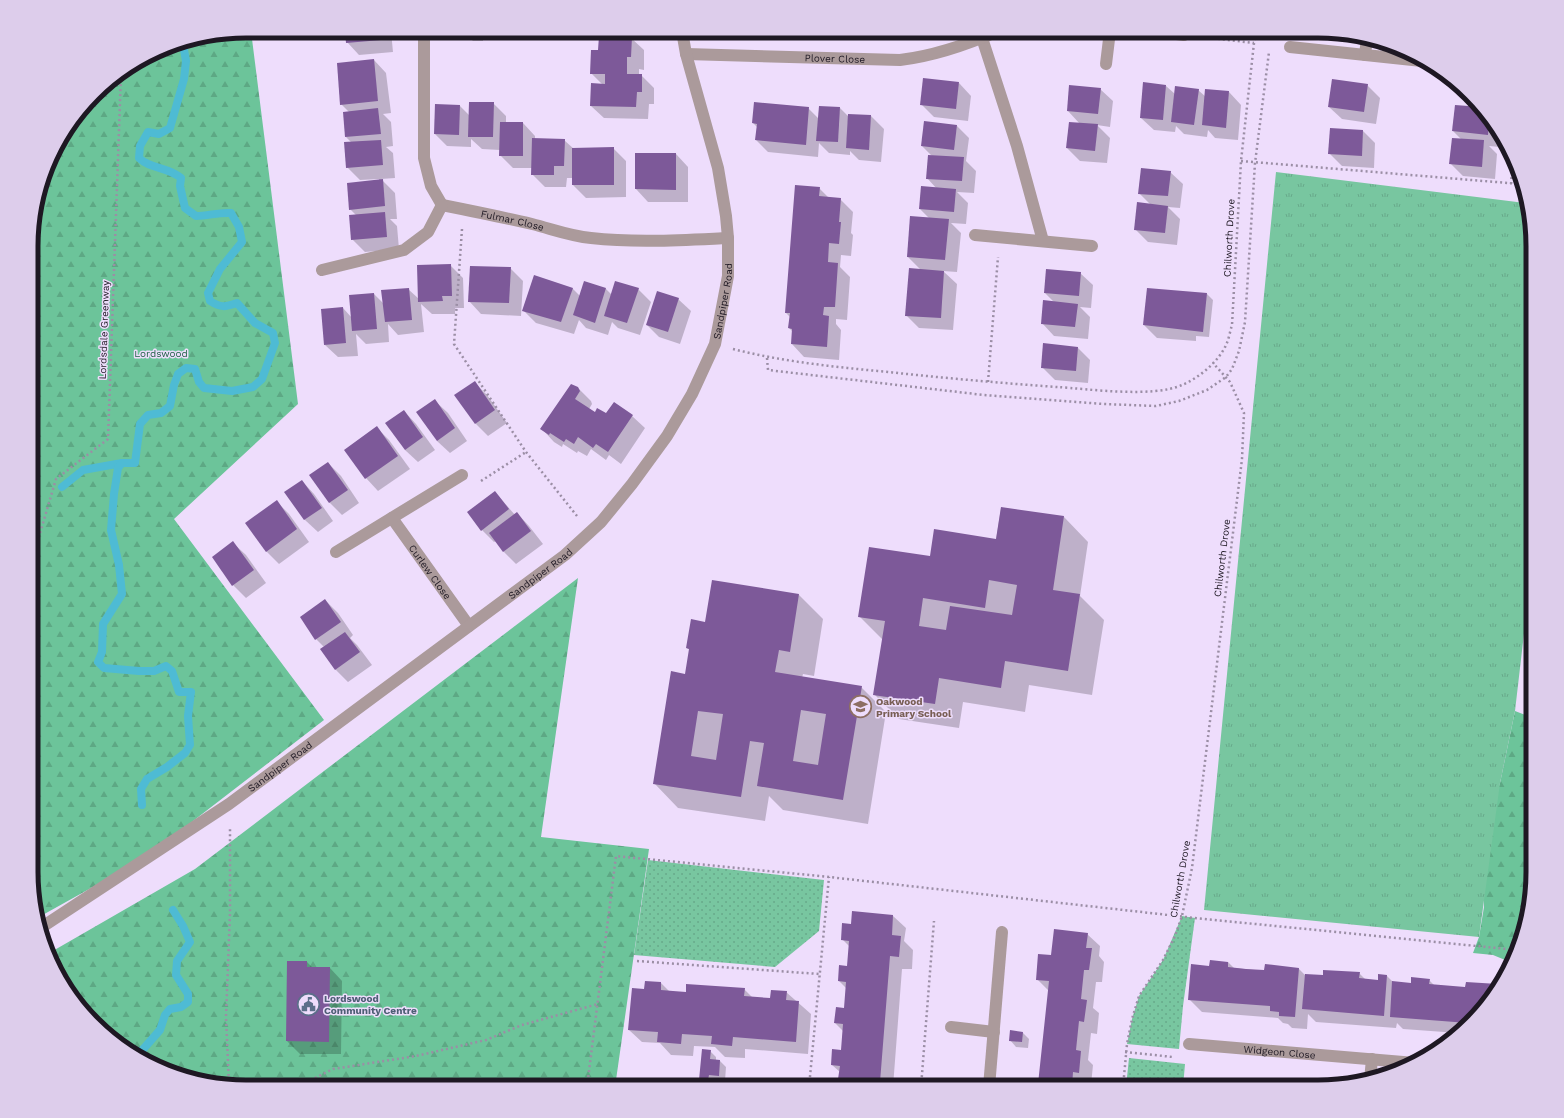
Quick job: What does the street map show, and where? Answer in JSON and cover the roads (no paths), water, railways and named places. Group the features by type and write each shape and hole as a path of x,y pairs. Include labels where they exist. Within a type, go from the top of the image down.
{"street":[{"path":"322,270 404,250 428,232 442,205 431,186 424,158 424,38"},
{"name":"Sandpiper Road","path":"45,925 229,804 565,555 601,522 632,484 667,436 692,394 715,344 728,276 728,238 726,216 718,168 686,54 683,38"},
{"name":"Plover Close","path":"686,54 900,60 920,58 982,38"},
{"path":"982,38 1017,146 1043,241"},
{"path":"1106,64 1109,38"},
{"path":"1365,55 1366,44"},
{"path":"1290,47 1412,60"},
{"name":"Fulmar Close","path":"442,205 533,224 564,234 591,238 621,240 728,238"},
{"path":"975,235 1092,246"},
{"path":"336,552 462,475"},
{"name":"Curlew Close","path":"392,518 469,626"},
{"path":"990,1080 1002,932"},
{"path":"951,1027 994,1032"},
{"name":"Widgeon Close","path":"1189,1044 1403,1062"},
{"path":"1371,1073 1372,1059"}],"waterway":[{"path":"142,805 141,789 147,779 167,767 185,753 190,745 188,716 191,692 179,692 172,671 166,666 154,671 139,671 104,668 98,662 102,652 103,624 122,594 119,565 111,530 118,468 122,463 135,463 140,424 148,415 161,413 170,406 174,385 178,374 186,368 195,369 199,382 204,388 232,391 253,387 262,379 275,343 273,333 255,323 237,303 223,306 217,305 210,301 208,293 220,269 242,242 239,227 231,213 196,216 185,208 180,186 181,178 176,174 143,162 139,158 140,146 148,132 159,134 170,128 184,79 186,61 184,48"},
{"path":"62,487 83,470 122,463"},
{"path":"141,1051 160,1030 165,1015 170,1009 181,1007 188,1002 188,994 176,975 177,961 190,942 183,926 173,910"}],"place":[{"name":"Oakwood Primary School","path":"860,707"},
{"name":"Lordswood Community Centre","path":"308,1004"}],"park label":[{"name":"Lordswood","path":"161,353"}]}
